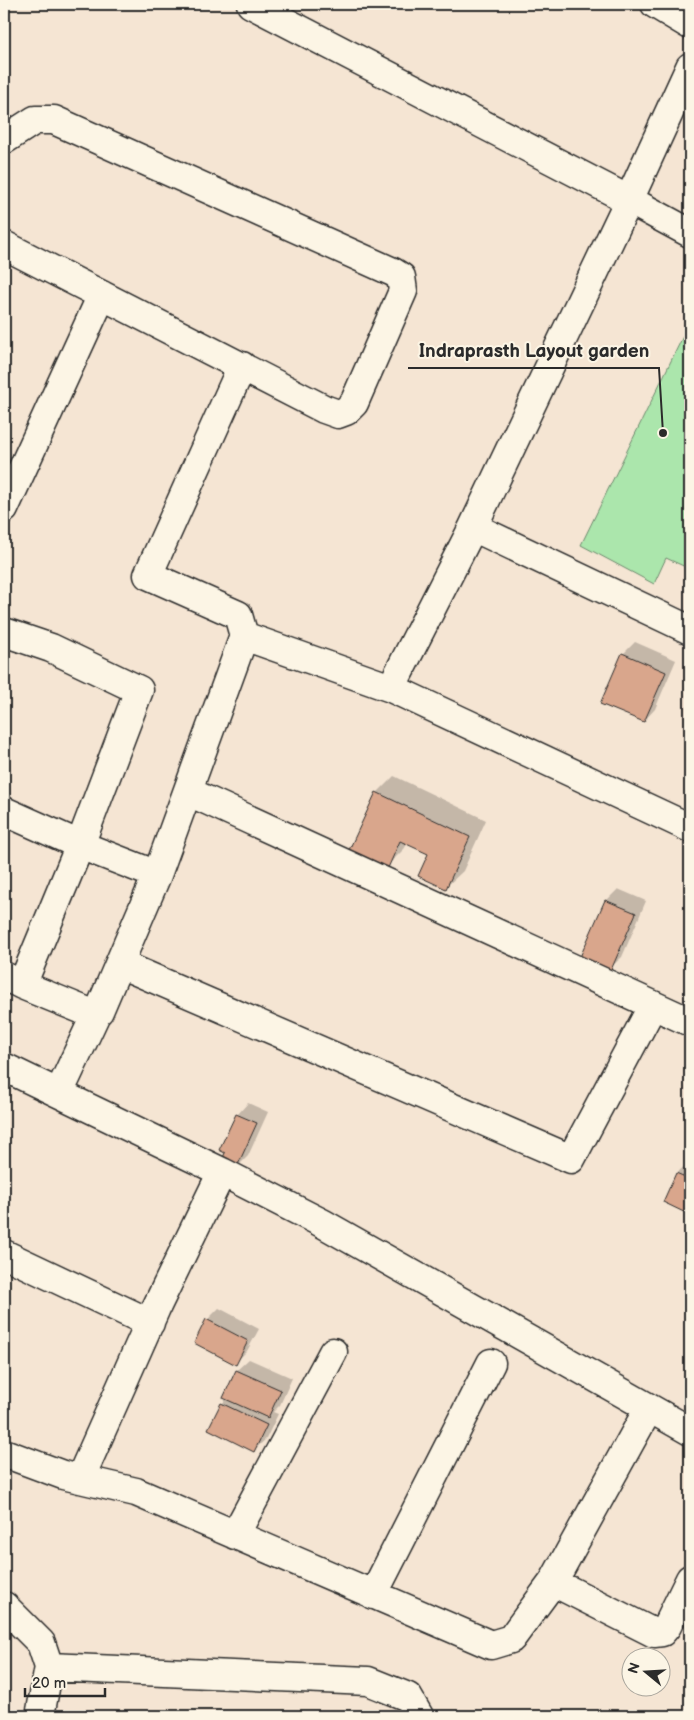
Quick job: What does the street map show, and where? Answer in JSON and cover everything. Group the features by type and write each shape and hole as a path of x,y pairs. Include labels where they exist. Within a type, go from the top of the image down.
{"street":[{"path":"251,4 690,232"},
{"path":"655,4 690,25"},
{"path":"391,688 473,527 690,68"},
{"path":"4,140 35,120 54,120 393,272 401,277 403,291 354,403 346,411 338,414 324,409 4,245"},
{"path":"4,509 102,296"},
{"path":"60,1093 120,964 158,874 244,636 238,615 148,575 242,366"},
{"path":"473,527 690,630"},
{"path":"4,632 51,648 139,690 80,844 13,980 96,1014"},
{"path":"244,636 391,688 690,828"},
{"path":"189,792 690,1022"},
{"path":"4,810 80,844 158,874"},
{"path":"120,964 570,1159 653,1005"},
{"path":"4,1066 322,1223 690,1431"},
{"path":"80,1479 150,1323 222,1172"},
{"path":"4,1254 150,1323"},
{"path":"235,1535 334,1352"},
{"path":"373,1595 491,1362"},
{"path":"4,1453 63,1475 136,1492 491,1645 511,1640 554,1582 649,1408"},
{"path":"554,1582 654,1633 662,1632 667,1626 690,1579"},
{"path":"4,1606 41,1643 49,1668 40,1716"},
{"path":"49,1668 368,1681 408,1697 419,1716"}],"green space":[{"path":"690,322 690,569 666,558 654,584 581,545"}],"building":[{"path":"622,653 666,672 644,722 600,704"},
{"path":"376,792 470,837 446,889 418,876 428,854 400,841 388,868 349,850"},
{"path":"605,900 636,913 611,970 580,957"},
{"path":"236,1114 257,1123 236,1169 221,1162 225,1153 219,1150"},
{"path":"676,1173 690,1179 690,1215 663,1202"},
{"path":"206,1319 248,1341 236,1365 194,1343"},
{"path":"236,1370 281,1390 268,1418 223,1398"},
{"path":"221,1403 267,1425 254,1452 208,1429"}],"place":[{"name":"Indraprasth Layout garden","path":"663,433"}]}
